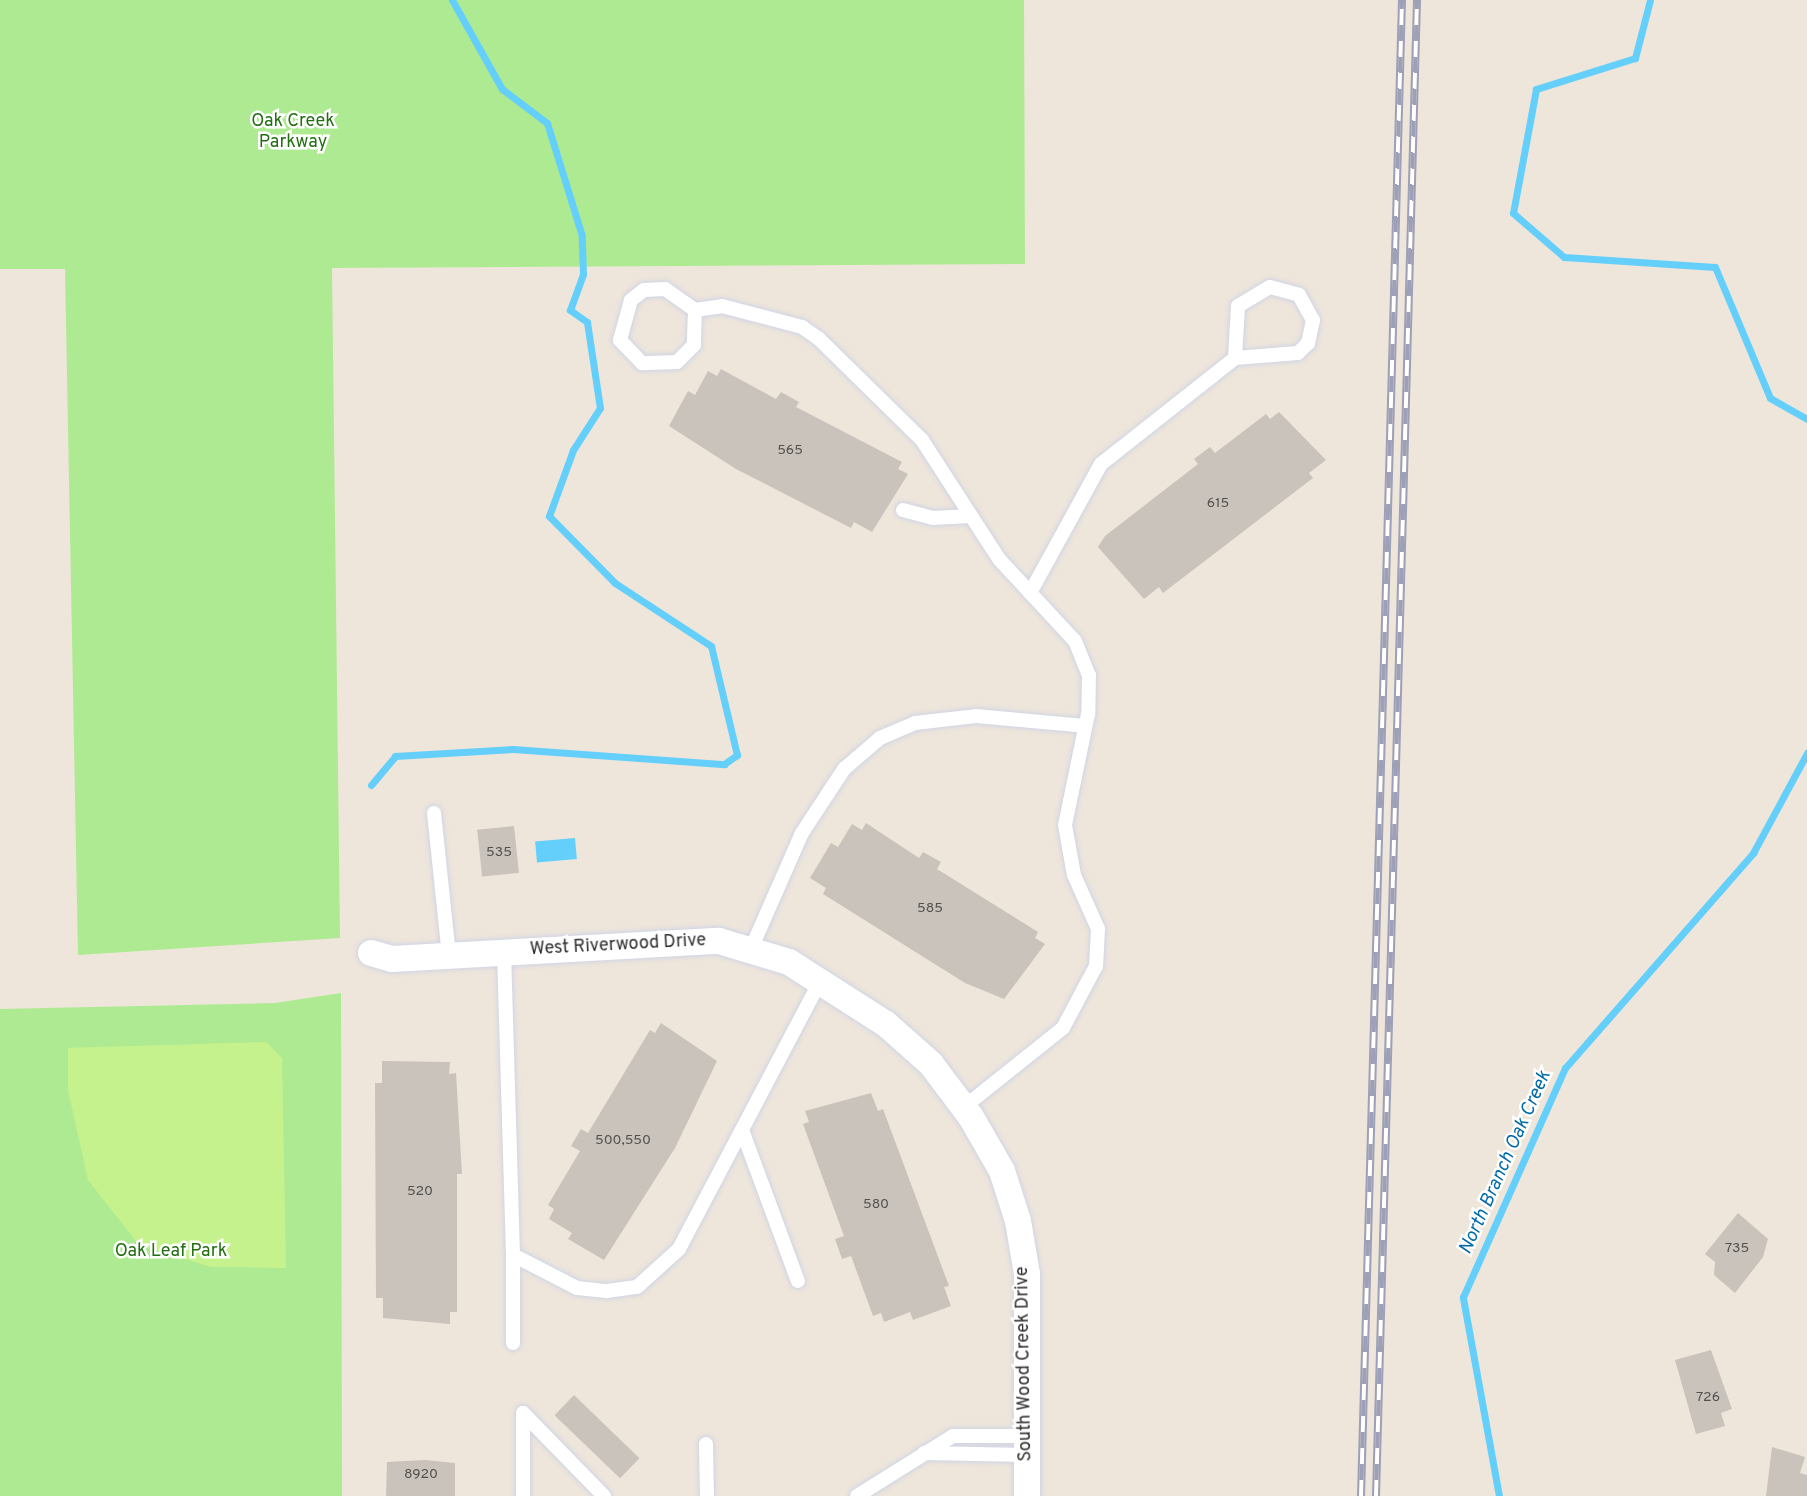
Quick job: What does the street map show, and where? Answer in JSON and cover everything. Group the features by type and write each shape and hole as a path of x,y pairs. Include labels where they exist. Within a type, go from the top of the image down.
{"street":[{"name":"West Riverwood Drive","path":"371,953 392,959 683,939 751,949 822,978 886,1024"},
{"name":"South Wood Creek Drive","path":"886,1024 931,1064 964,1107 1002,1171 1018,1221 1027,1274 1027,1496"}],"lane":[{"path":"1030,593 1101,464 1235,358 1298,354 1308,343 1313,320 1299,295 1270,287 1249,294 1233,316 1235,358"},
{"path":"695,310 694,345 677,362 642,363 620,340 622,316 644,290 665,289 695,310 722,306 802,327 819,339 922,440 971,516 1030,593 1075,641 1089,675 1085,726 1065,825 1074,875 1098,929 1096,966 1063,1028 964,1107"},
{"path":"903,510 932,518 971,516"},
{"path":"751,949 802,833 844,769 880,738 915,723 956,717 1085,726"},
{"path":"434,813 449,956"},
{"path":"504,953 513,1343"},
{"path":"513,1255 578,1288 637,1287 679,1250 822,978"},
{"path":"742,1130 798,1280"},
{"path":"523,1496 523,1413 604,1496"},
{"path":"706,1444 707,1496"},
{"path":"863,1494 923,1452 1028,1445"}],"green space":[{"name":"Oak Creek Parkway","path":"0,0 1024,0 1025,264 332,268 340,938 78,955 65,269 0,269"},
{"name":"Oak Leaf Park","path":"341,993 342,1496 0,1496 0,1009 275,1003"},
{"path":"266,1042 282,1058 286,1268 211,1267 139,1245 88,1180 68,1090 68,1048"}],"water":[{"path":"575,838 577,859 537,862 535,841"}],"building":[{"path":"721,369 776,399 781,392 799,402 796,407 902,462 898,469 908,474 872,532 854,522 851,528 736,469 669,426 688,391 695,395 708,371 717,376"},
{"path":"1279,412 1326,460 1309,473 1313,478 1163,593 1159,587 1144,599 1098,547 1105,536 1198,464 1194,459 1210,447 1215,453 1266,414 1270,419"},
{"path":"866,823 919,858 923,852 941,862 937,869 1038,932 1035,938 1045,944 1004,999 965,983 823,894 826,888 810,878 831,843 838,847 852,824 862,830"},
{"path":"514,826 519,873 482,877 477,830"},
{"path":"661,1023 717,1061 675,1148 604,1260 568,1239 572,1233 549,1219 554,1209 548,1205 580,1151 571,1146 581,1129 588,1133 650,1030 655,1033"},
{"path":"382,1061 450,1062 449,1074 456,1073 462,1174 457,1174 457,1312 450,1312 450,1324 383,1318 383,1298 376,1298 375,1083 382,1083"},
{"path":"871,1093 878,1111 883,1109 949,1286 944,1287 951,1306 913,1320 910,1312 884,1322 881,1313 873,1316 851,1256 842,1259 835,1239 844,1236 803,1124 809,1122 805,1111"},
{"path":"1738,1213 1768,1239 1763,1257 1735,1293 1714,1275 1715,1262 1705,1254"},
{"path":"1711,1350 1732,1409 1721,1413 1725,1426 1696,1434 1675,1360"},
{"path":"574,1395 639,1458 620,1478 555,1415"},
{"path":"1772,1447 1805,1457 1800,1473 1807,1475 1807,1496 1766,1496"},
{"path":"425,1460 455,1463 455,1496 386,1496 387,1462"}],"waterway":[{"path":"371,785 395,756 513,749 724,764 737,755 711,646 615,583 549,516 573,450 600,408 587,322 570,310 583,274 582,236 547,123 502,89 452,0"},
{"name":"North Branch Oak Creek","path":"1650,0 1635,58 1536,89 1513,213 1564,257 1715,267 1770,398 1807,419"},
{"name":"North Branch Oak Creek","path":"1499,1496 1463,1297 1565,1068 1753,853 1807,753"}],"railway":[{"path":"1361,1496 1402,0"},
{"path":"1376,1496 1417,0"}]}
